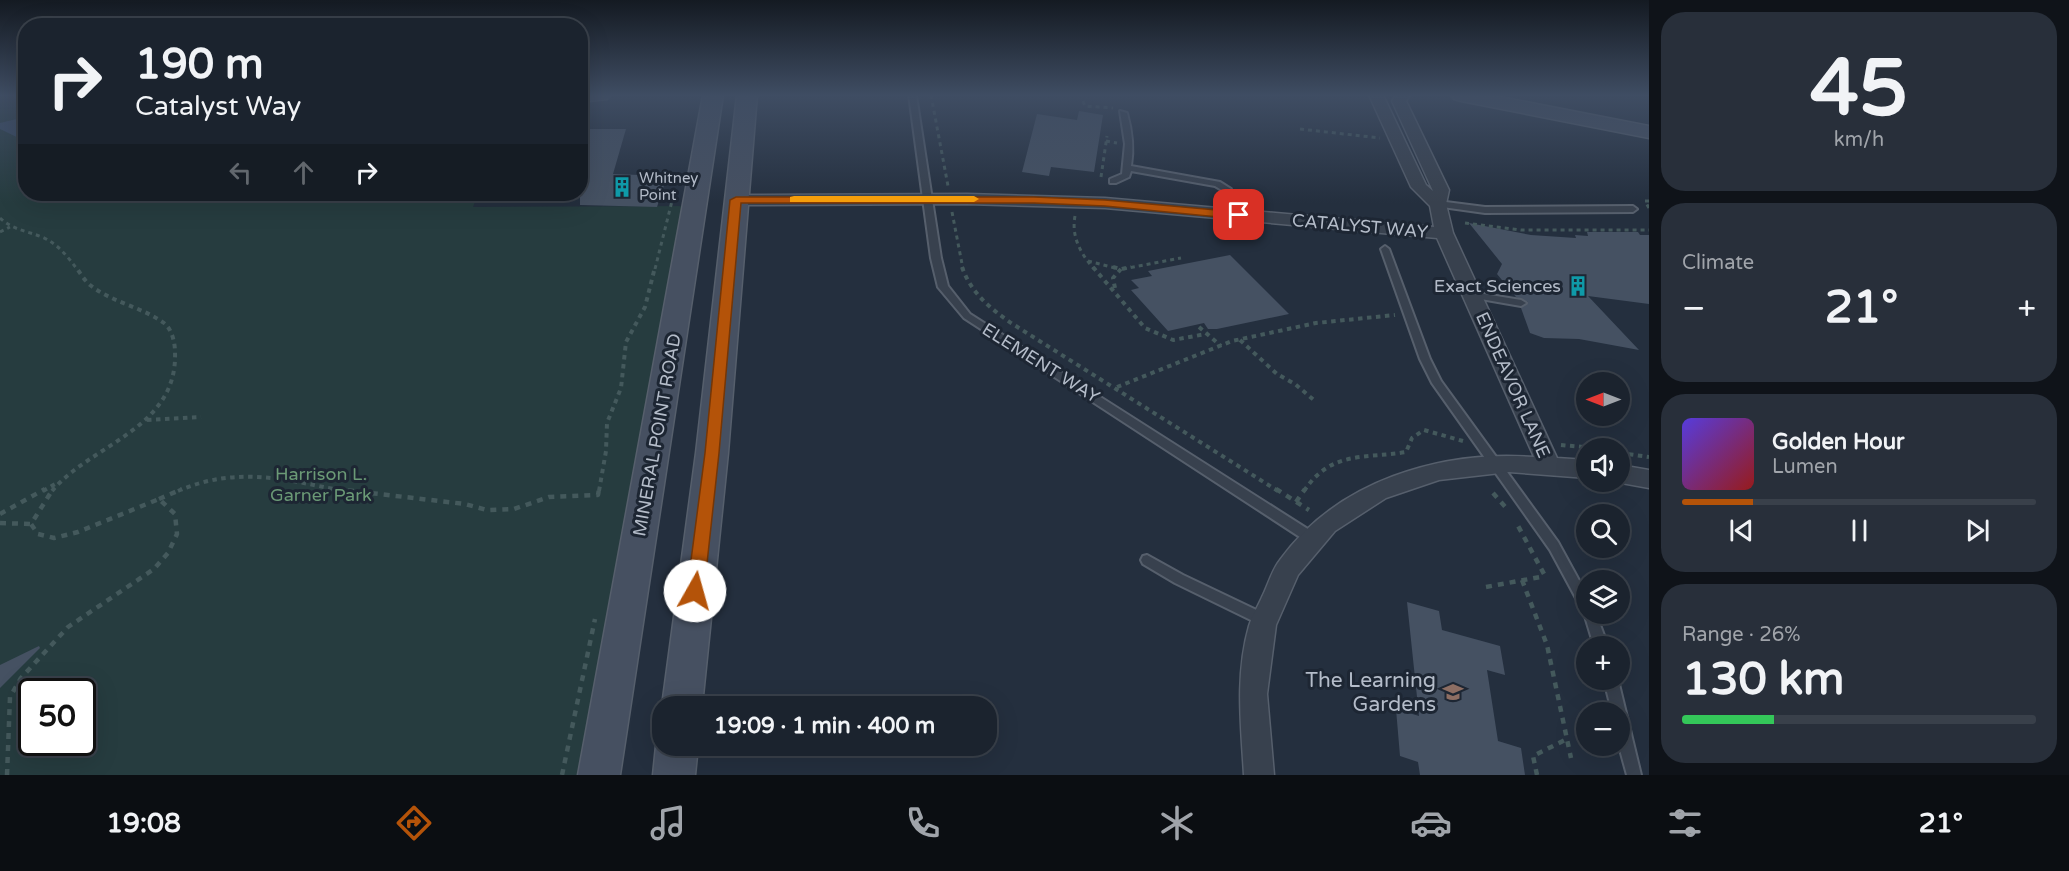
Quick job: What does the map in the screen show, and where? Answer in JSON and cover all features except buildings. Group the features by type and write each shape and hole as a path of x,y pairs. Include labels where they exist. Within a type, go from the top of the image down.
{"main road":[{"name":"MINERAL POINT ROAD","path":"599,775 707,131"},
{"path":"683,696 712,453 743,131"},
{"path":"674,775 676,756"}],"street":[{"path":"1393,131 1419,187 1438,204"},
{"name":"ENDEAVOR LANE","path":"1413,131 1441,190 1438,204 1444,233 1472,295 1555,455"},
{"name":"CATALYST WAY","path":"736,200 928,199 1105,203 1444,233"},
{"path":"1259,775 1252,740 1251,702 1254,663 1264,620 1275,589 1288,565 1310,537 1334,516 1359,500 1400,480 1428,472 1555,455 1576,464"},
{"path":"1630,476 1649,479"}],"lane":[{"name":"ELEMENT WAY","path":"918,131 936,258 943,287 967,316 1310,537"},
{"path":"1113,181 1126,175 1130,153 1130,131"},
{"path":"1127,168 1217,184 1228,191 1239,215"},
{"path":"1438,204 1485,210 1634,209"},
{"path":"1385,249 1425,359 1437,383 1554,546 1576,587"},
{"path":"1472,295 1521,303"},
{"path":"1147,560 1179,579 1264,620"},
{"path":"1629,756 1634,775"}],"path":[{"path":"938,131 949,192"},
{"path":"1319,131 1380,138"},
{"path":"1102,135 1119,138"},
{"path":"1100,181 1107,136"},
{"path":"1649,201 1645,201 1649,208"},
{"path":"951,207 965,278 971,291 981,301 1011,323 1309,510"},
{"path":"0,523 30,524 38,534 54,538 78,532 194,484 220,477 244,475 279,478 344,491 465,504 486,510 514,509 549,497 597,495 606,451 607,423 621,388 626,342 645,307 669,211"},
{"path":"1076,212 1073,226 1081,253 1145,328 1164,338 1182,340 1206,334"},
{"path":"0,218 10,227 44,238 60,248 90,285 165,324 173,335 176,350 169,387 161,403 146,420 60,482 0,514"},
{"path":"1465,223 1521,230 1649,230"},
{"path":"0,232 10,227"},
{"path":"1087,261 1121,269 1181,258"},
{"path":"1116,292 1113,278 1121,269"},
{"path":"1116,387 1239,339 1316,323 1409,314"},
{"path":"1199,327 1221,346"},
{"path":"1239,339 1277,374 1295,384 1315,401"},
{"path":"146,420 201,417"},
{"path":"1296,502 1311,480 1336,463 1361,455 1406,452 1413,436 1424,430 1457,441 1479,441"},
{"path":"1555,455 1576,451"},
{"path":"1630,454 1649,457"},
{"path":"30,524 42,504 60,482"},
{"path":"1485,587 1540,577 1544,574 1522,531 1493,493"},
{"path":"7,775 10,697 15,687 36,660 68,627 154,569 168,553 177,534 175,514 159,499"},
{"path":"1522,580 1531,598 1549,656 1571,758"},
{"path":"562,775 574,716"},
{"path":"1537,775 1533,756 1567,739"}],"green space":[{"name":"Harrison L. Garner Park","path":"0,131 18,131 18,201 475,201 473,207 695,206 599,775 0,775"}],"water":[{"path":"5,131 18,131 18,138"}],"slow traffic":[{"path":"794,199 974,199"}],"place":[{"name":"Whitney Point","path":"622,187"},
{"name":"Exact Sciences","path":"1578,286"},
{"name":"The Learning Gardens","path":"1453,692"}],"route":[{"path":"695,591 712,453 736,200 1034,200 1105,203 1239,215"}]}
